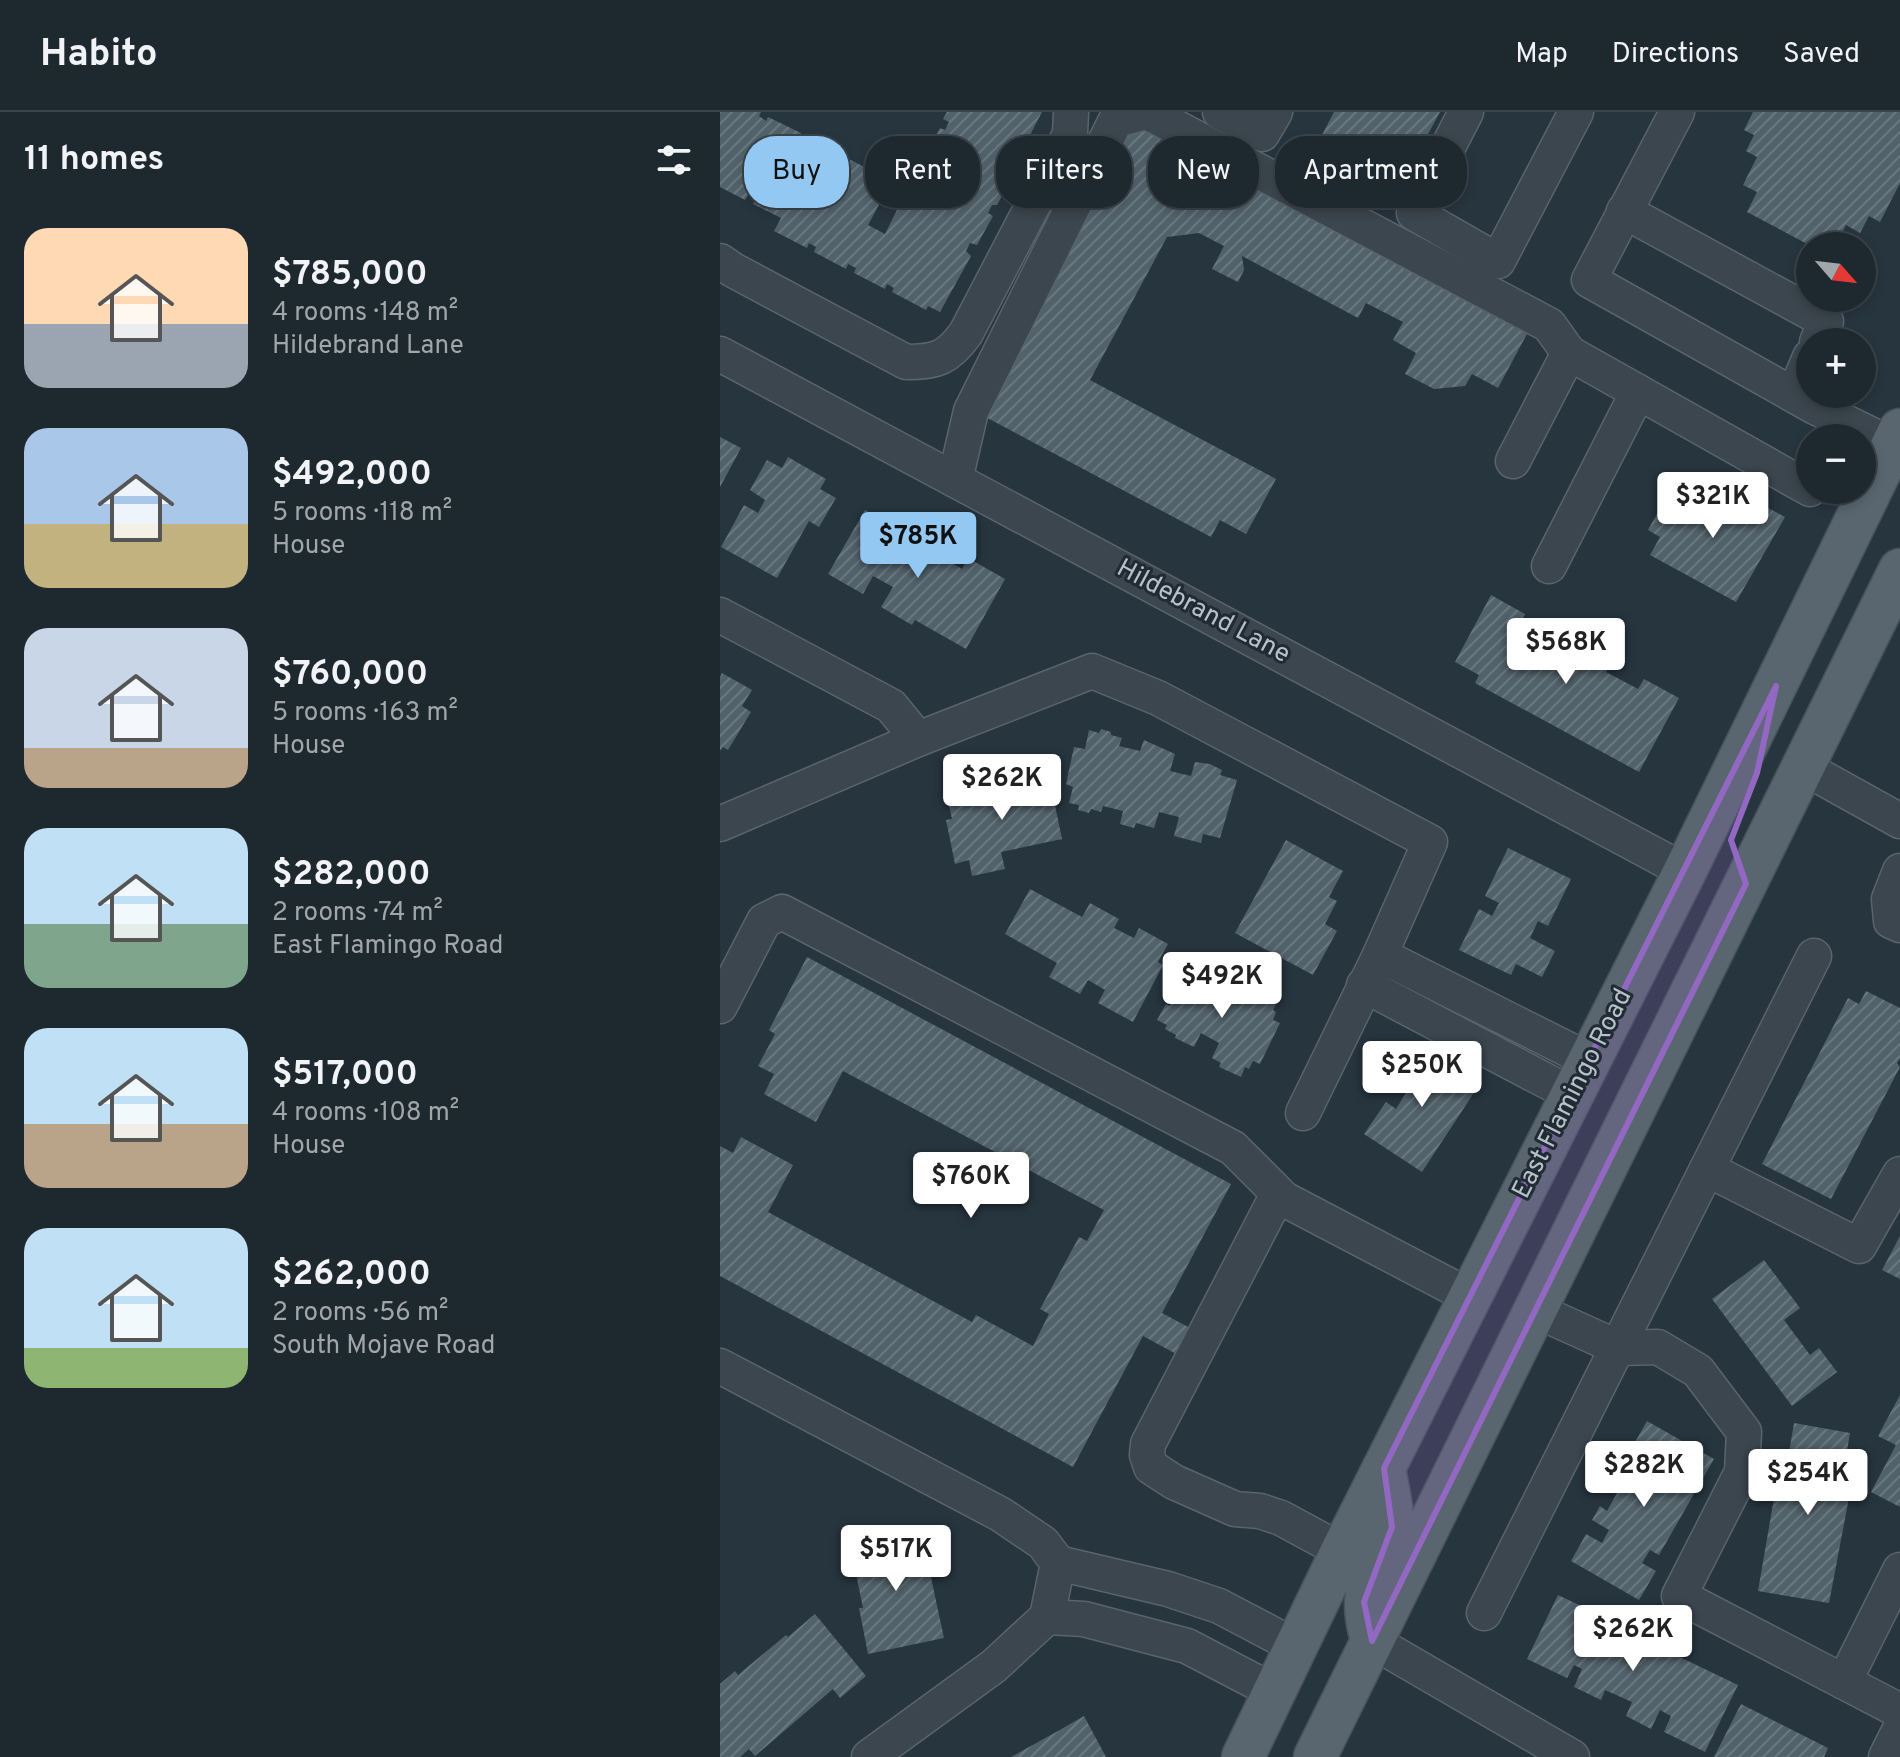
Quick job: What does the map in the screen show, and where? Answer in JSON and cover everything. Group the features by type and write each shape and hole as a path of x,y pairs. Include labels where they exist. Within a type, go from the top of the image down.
{"main road":[{"name":"East Flamingo Road","path":"1243,1757 1342,1551 1685,871 1896,437"},
{"path":"1315,1757 1900,570"},
{"path":"1746,884 1735,863 1731,840 1757,773 1776,686"},
{"path":"1669,1040 1667,970 1697,909 1696,888 1685,871"},
{"path":"1372,1641 1364,1602 1371,1573 1392,1527 1384,1468"},
{"path":"1274,1757 1297,1709 1305,1683 1295,1646"}],"street":[{"path":"720,261 906,362 929,362 952,353 966,333 1070,134 1071,112"},
{"path":"955,480 971,411 1116,120 1146,112 1549,325 1569,353 1796,482"},
{"path":"1220,112 1262,134 1275,112"},
{"path":"1466,112 1414,213 1498,261 1576,112"},
{"path":"1677,112 1589,280 1794,395 1896,437"},
{"path":"1624,211 1826,321 1823,328"},
{"path":"1513,461 1569,353"},
{"name":"Hildebrand Lane","path":"720,354 1685,871"},
{"path":"1794,395 1796,390"},
{"path":"1549,566 1638,392"},
{"path":"1836,504 1857,516"},
{"path":"720,615 891,706 918,739"},
{"path":"720,824 918,739 1092,671 1158,698 1430,842 1380,955 1303,1113"},
{"path":"1803,767 1900,821"},
{"path":"1900,871 1889,899 1891,921 1900,925"},
{"path":"720,1006 764,921 782,912 1233,1148 1278,1194 1471,1297"},
{"path":"1380,955 1490,1010 1581,1077"},
{"path":"1484,1613 1814,956"},
{"path":"1364,985 1473,1042 1581,1077"},
{"path":"1473,1042 1490,1010"},
{"path":"1707,1169 1859,1246 1900,1174"},
{"path":"1278,1194 1148,1444 1147,1455 1151,1467 1174,1482 1235,1509 1260,1511 1281,1518 1342,1551"},
{"path":"1535,1310 1619,1348 1658,1347 1698,1371 1744,1432 1742,1472 1679,1596 1900,1711"},
{"path":"720,1366 1000,1514 1043,1543 1058,1563 1168,1589 1219,1606 1295,1646"},
{"path":"869,1757 994,1666 1047,1617 1058,1563"},
{"path":"1844,1682 1900,1570"},
{"path":"1047,1617 1084,1619 1187,1646 1275,1692"},
{"path":"1372,1641 1572,1757"},
{"path":"1886,1757 1900,1729"}],"highlighted area":[{"path":"1776,686 1757,773 1731,840 1746,884 1372,1641 1364,1602 1392,1527 1384,1468"}],"building":[{"path":"720,112 761,112 759,116 766,121 768,117 801,133 800,136 744,136 744,199 720,187"},
{"path":"947,112 1042,112 1032,136 996,136 996,205 992,205 988,213 993,216 977,245 970,243 966,251 971,256 940,312 928,306 926,310 892,292 894,288 887,284 885,289 854,273 856,268 848,264 846,269 814,252 816,247 809,243 807,248 774,231 781,218 761,208 849,208 849,159 865,167 865,208 877,208 868,225 885,234 898,208 980,208 980,136 935,136 940,128 945,130 949,122 943,119"},
{"path":"1334,112 1440,112 1427,136 1321,136"},
{"path":"1753,112 1900,112 1900,183 1880,222 1869,216 1861,232 1846,225 1842,232 1796,232 1796,238 1747,212 1757,192 1743,185 1757,157 1746,151 1754,135 1744,130"},
{"path":"1147,127 1166,136 1148,136 1148,208 1259,208 1259,181 1275,189 1275,208 1315,208 1464,280 1456,296 1527,334 1498,388 1472,374 1465,386 1434,389 1405,374 1416,353 1393,340 1403,322 1366,303 1358,318 1242,256 1244,270 1238,282 1212,269 1224,246 1199,233 1167,237 1090,380 1276,479 1246,534 1220,520 1211,537 980,414 1090,208 1132,208 1132,136 1128,136 1132,129"},
{"path":"720,437 741,448 720,487"},
{"path":"788,457 826,479 820,489 836,498 819,527 809,521 777,578 721,547 744,505 758,513 765,500 750,490 767,460 782,468"},
{"path":"1686,486 1740,515 1749,498 1785,517 1736,602 1650,555 1660,537 1648,530 1669,492 1680,497"},
{"path":"865,510 898,529 890,542 909,553 919,534 948,550 944,558 962,569 968,558 1005,579 966,649 915,620 912,625 881,607 893,587 873,576 863,594 828,574"},
{"path":"1491,595 1525,614 1518,626 1550,643 1557,631 1612,661 1606,672 1638,689 1644,679 1679,698 1639,772 1475,683 1479,675 1455,662"},
{"path":"722,673 752,690 742,706 751,712 728,750 723,747 720,751 720,677"},
{"path":"1101,729 1122,738 1119,746 1140,751 1144,740 1175,754 1170,771 1191,776 1195,762 1210,764 1222,770 1220,775 1237,780 1220,838 1203,834 1201,843 1174,836 1179,817 1159,812 1154,828 1136,823 1134,828 1120,824 1123,811 1103,806 1101,812 1091,809 1089,813 1078,810 1079,805 1069,803 1073,787 1066,784 1074,747 1085,749 1089,730 1099,733"},
{"path":"1048,772 1062,839 1001,852 1005,869 972,876 969,860 955,864 946,820 952,819 947,797 980,790 984,805 999,802 995,783"},
{"path":"1286,840 1343,871 1329,897 1337,901 1325,924 1337,931 1313,975 1235,933"},
{"path":"1508,848 1571,879 1548,926 1538,921 1530,938 1555,951 1542,977 1516,964 1511,975 1459,950 1479,909 1492,916 1499,903 1485,896"},
{"path":"1030,889 1082,917 1090,903 1119,919 1114,928 1134,938 1139,928 1168,944 1158,962 1163,965 1133,1022 1098,1003 1105,990 1088,980 1080,994 1049,977 1057,963 1005,934"},
{"path":"807,957 1231,1184 1162,1313 1192,1329 1178,1355 1143,1336 1073,1467 720,1276 720,1146 733,1153 741,1137 793,1165 768,1212 972,1322 976,1315 1033,1346 1049,1314 1040,1309 1079,1237 1087,1241 1104,1210 843,1071 816,1122 764,1094 774,1074 758,1066 775,1034 769,1030"},
{"path":"1183,969 1208,977 1210,974 1226,981 1219,995 1238,1005 1246,989 1255,994 1258,989 1278,999 1273,1020 1280,1023 1260,1064 1253,1061 1249,1069 1245,1067 1241,1077 1219,1067 1221,1063 1212,1058 1219,1043 1201,1033 1194,1047 1175,1038 1176,1035 1165,1029 1167,1025 1157,1020 1166,1004 1170,1006 1180,986 1176,984"},
{"path":"1866,991 1900,1008 1900,1058 1897,1063 1900,1067 1831,1199 1762,1164 1848,998 1859,1004"},
{"path":"1429,1049 1465,1073 1462,1078 1477,1088 1422,1172 1364,1134 1386,1102 1396,1109 1406,1093 1389,1082 1409,1053 1421,1060"},
{"path":"1900,1236 1900,1279 1882,1270"},
{"path":"1764,1260 1800,1308 1784,1320 1810,1355 1819,1348 1837,1372 1792,1406 1712,1299"},
{"path":"1900,1395 1900,1507 1871,1492 1896,1445 1878,1436"},
{"path":"1647,1421 1714,1459 1659,1555 1650,1550 1642,1563 1656,1571 1639,1600 1571,1561 1586,1534 1602,1543 1609,1530 1592,1520 1600,1506 1607,1511 1622,1484 1614,1479"},
{"path":"1794,1423 1850,1433 1842,1480 1852,1482 1829,1603 1758,1591 1778,1475 1785,1476"},
{"path":"921,1531 944,1638 868,1654 859,1608 863,1608 850,1545"},
{"path":"1558,1595 1638,1633 1633,1644 1655,1654 1659,1647 1738,1685 1705,1752 1664,1732 1671,1716 1660,1710 1651,1729 1626,1716 1632,1702 1605,1690 1601,1700 1574,1687 1582,1669 1574,1665 1567,1678 1527,1659"},
{"path":"815,1614 866,1676 840,1698 833,1689 755,1756 749,1749 740,1757 720,1757 720,1684 735,1671 738,1675"},
{"path":"1741,1704 1828,1748 1824,1757 1714,1757"},
{"path":"1084,1716 1106,1757 1011,1757 1058,1731"}]}
